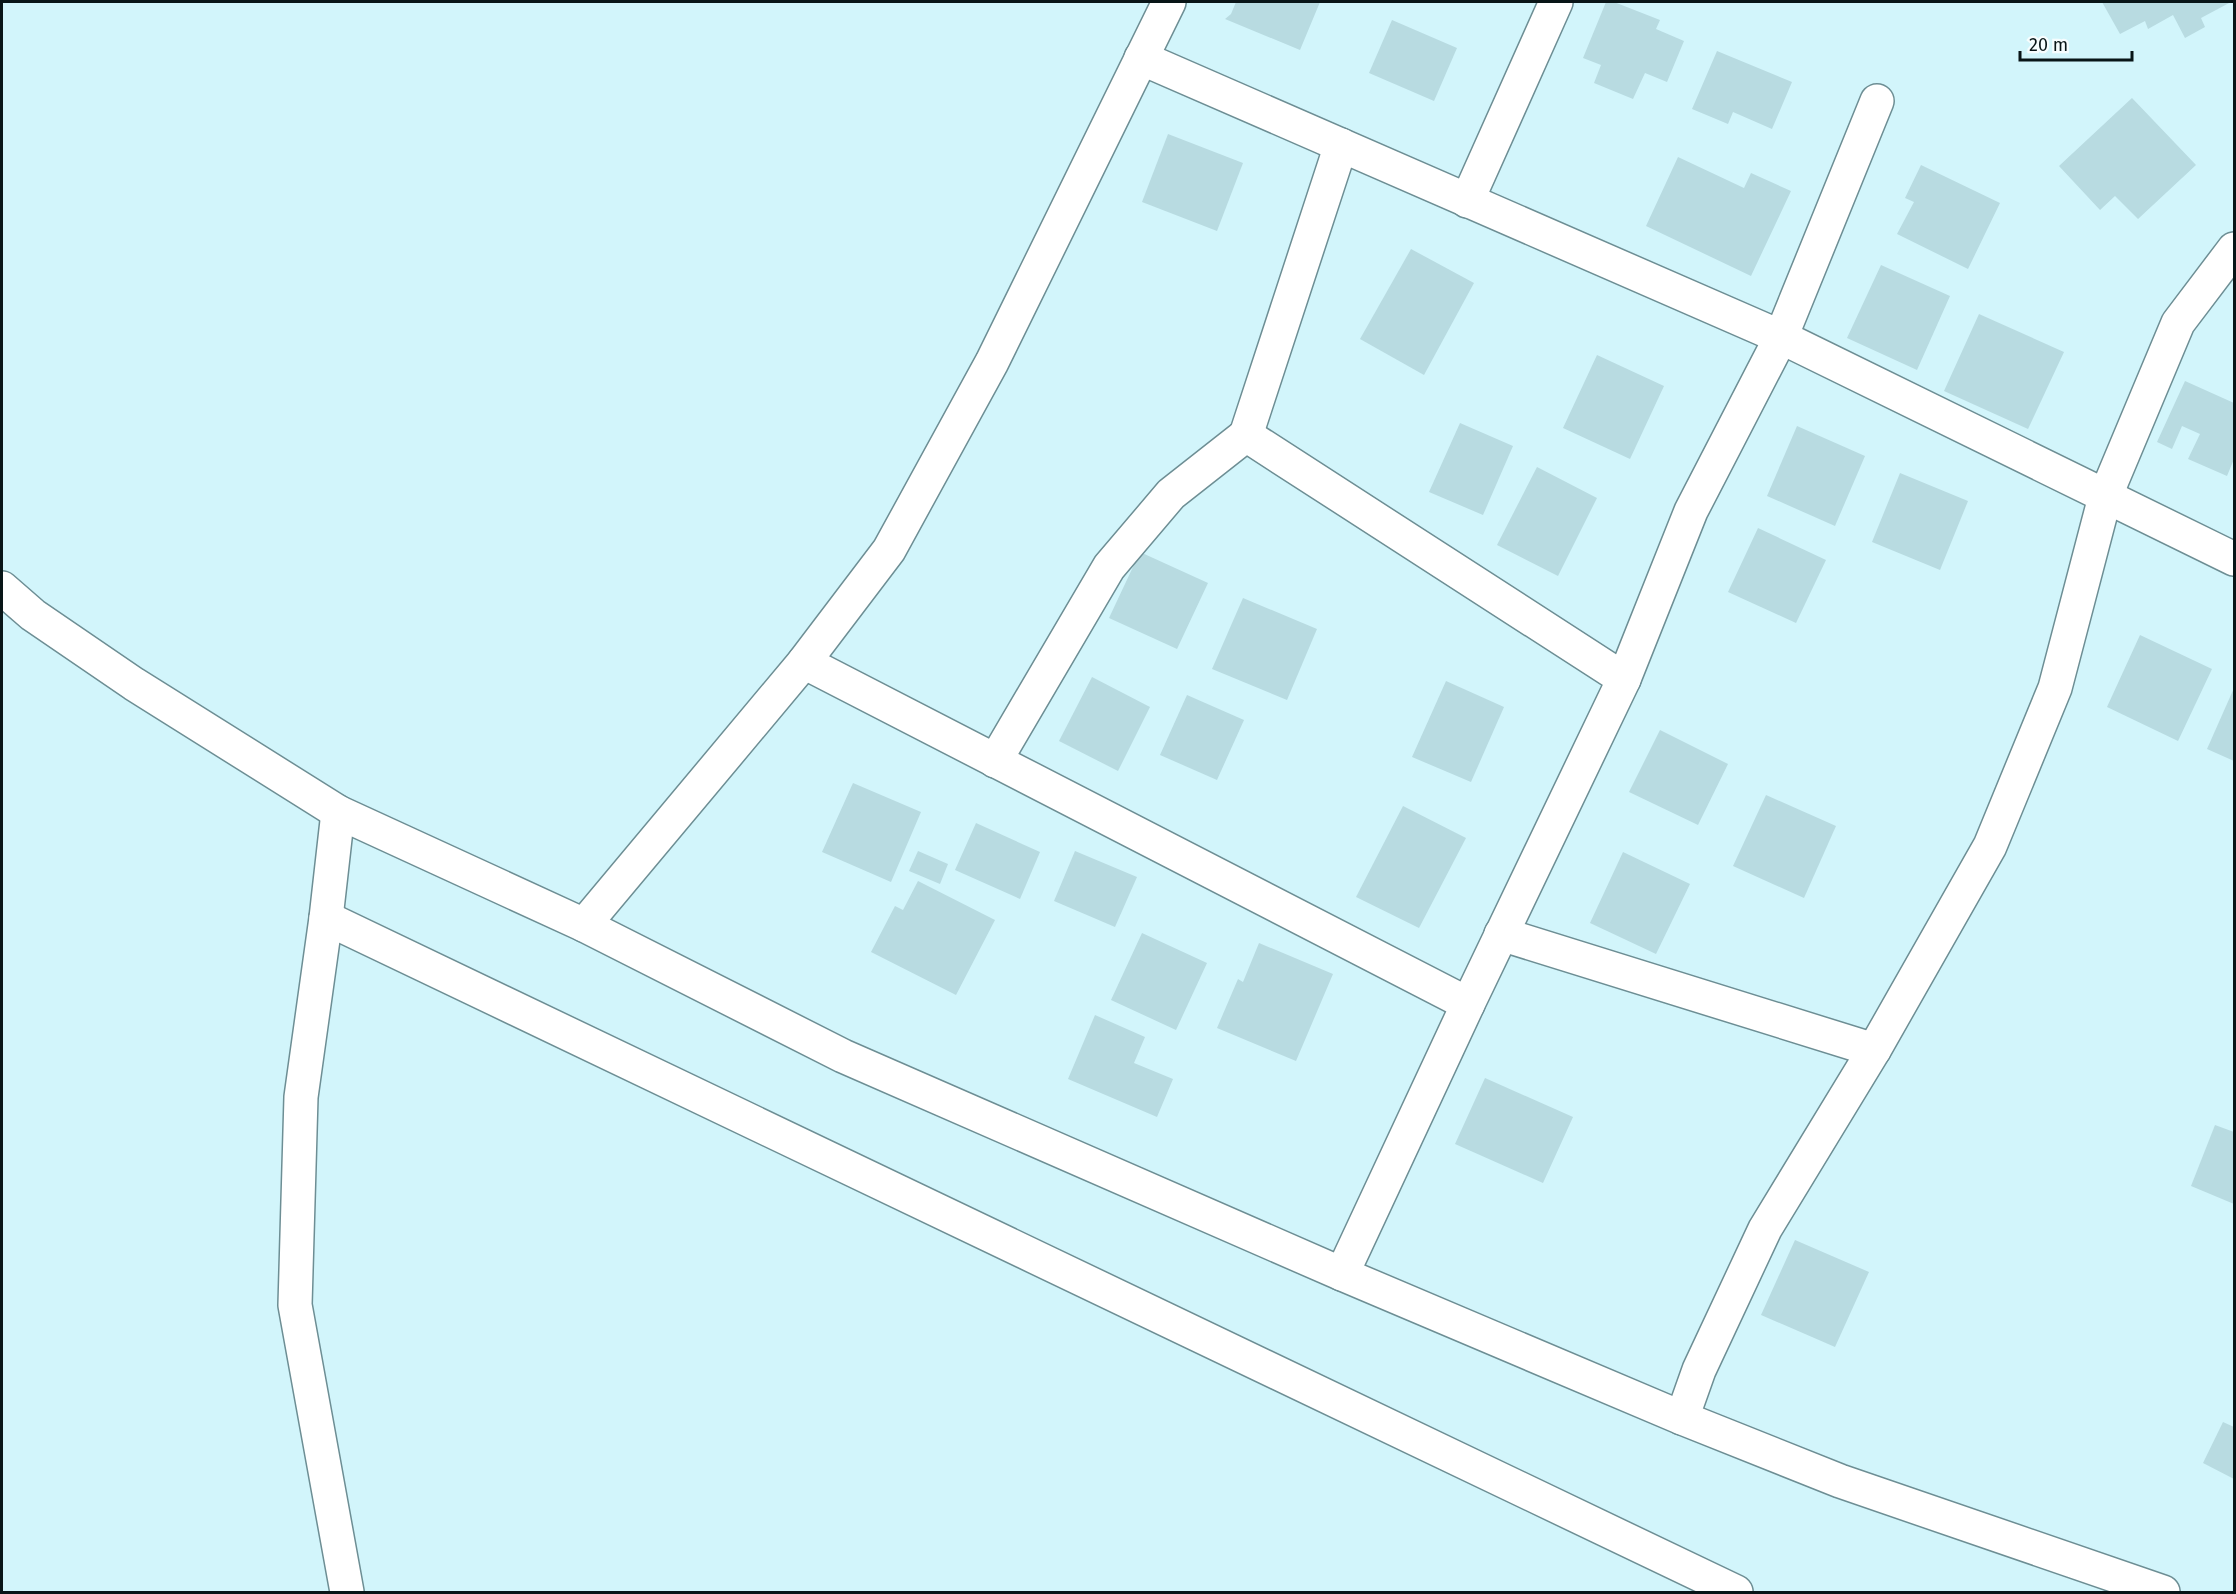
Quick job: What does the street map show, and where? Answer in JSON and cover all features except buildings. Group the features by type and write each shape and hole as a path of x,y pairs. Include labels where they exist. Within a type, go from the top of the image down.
{"street":[{"path":"584,925 804,662 889,550 992,362 1169,2"},
{"path":"1467,201 1556,2"},
{"path":"1141,58 1781,337 2235,559"},
{"path":"1342,1274 1501,934 1624,679 1691,511 1781,337 1877,101"},
{"path":"995,761 1109,567 1172,494 1246,435 1341,145"},
{"path":"1682,1418 1700,1370 1764,1228 1874,1050 1990,846 2055,688 2105,497 2178,323 2235,249"},
{"path":"1246,435 1624,679"},
{"path":"2,588 33,615 134,684 338,812 584,925 843,1056 1342,1274 1682,1418 1840,1481 2163,1593"},
{"path":"804,662 1468,1004"},
{"path":"338,812 301,1097 295,1305 347,1593"},
{"path":"326,918 1736,1593"},
{"path":"1501,934 1874,1050"}]}
